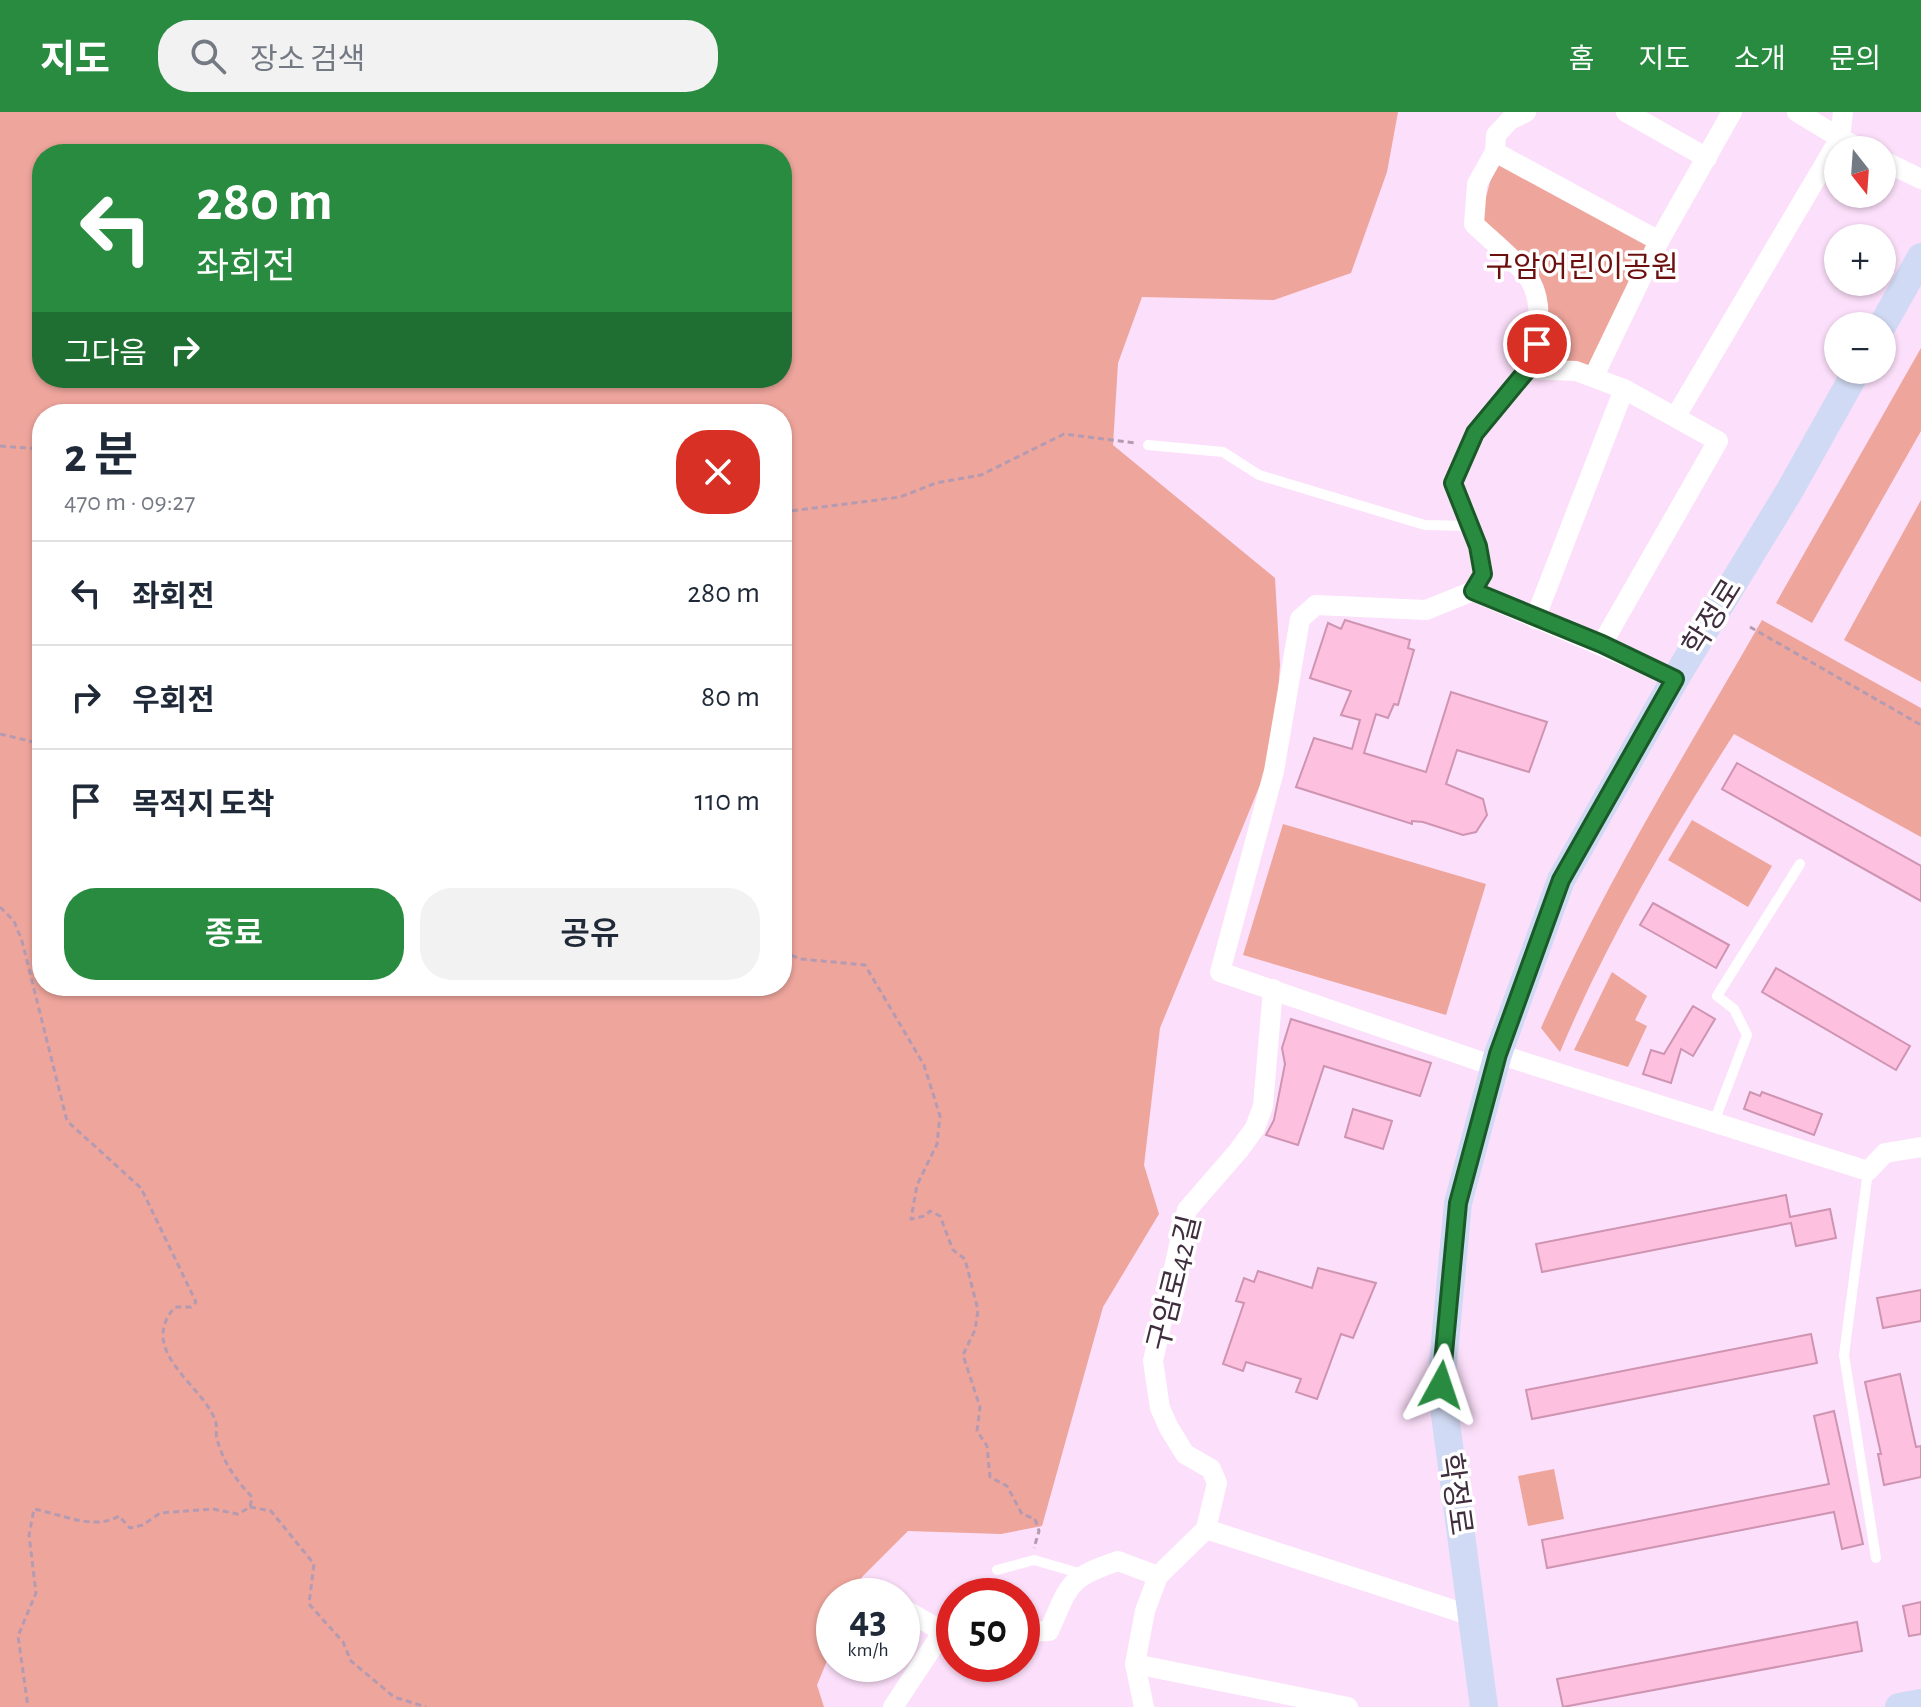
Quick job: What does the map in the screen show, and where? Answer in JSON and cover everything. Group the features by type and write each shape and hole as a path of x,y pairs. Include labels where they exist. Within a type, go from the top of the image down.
{"main road":[{"path":"1890,312 1921,257"},
{"name":"학정로","path":"1484,1707 1441,1385 1458,1203 1496,1060 1561,880 1675,679 1790,490 1849,384"},
{"path":"1899,1707 1921,1703"}],"street":[{"path":"1526,112 1510,120 1496,135 1495,152 1477,184 1474,224 1531,283 1538,315 1537,344 1528,369 1475,433 1453,483 1478,546 1483,574 1473,591 1426,610 1316,605 1300,619 1274,771 1220,972 1496,1060 1714,1122 1868,1171 1885,1153 1921,1147"},
{"path":"1626,112 1707,158"},
{"path":"1594,376 1659,241 1732,112"},
{"path":"1797,112 1837,136"},
{"path":"1840,136 1843,112"},
{"path":"1495,152 1659,241"},
{"path":"1676,416 1824,165"},
{"path":"1896,167 1921,179"},
{"path":"1528,369 1594,376 1676,416 1718,441 1602,644"},
{"path":"1535,619 1624,389"},
{"path":"1473,591 1602,644 1675,679"},
{"name":"구암로42길","path":"1206,1529 1217,1483 1211,1469 1185,1454 1169,1428 1160,1408 1153,1361 1187,1210 1239,1150 1255,1128 1263,1106 1273,989"},
{"path":"1144,1707 1135,1664 1145,1611 1158,1576 1206,1529 1472,1616"},
{"path":"1040,1631 1049,1631 1071,1583 1082,1574 1118,1561 1158,1576"},
{"path":"893,1707 936,1651"},
{"path":"1135,1664 1348,1707"}],"lane":[{"path":"1148,445 1223,452 1259,475 1425,525 1470,526"},
{"path":"1714,1122 1747,1035 1734,1009 1717,996 1800,864"},
{"path":"1868,1171 1844,1355 1876,1558"},
{"path":"997,1570 1034,1560 1082,1574"}],"path":[{"path":"792,511 900,497 936,483 981,475 1064,434 1148,445"},
{"path":"0,446 32,448"},
{"path":"1750,627 1921,725"},
{"path":"0,734 32,742"},
{"path":"0,907 14,921 32,981"},
{"path":"792,956 865,965 924,1065 940,1116 937,1144 917,1185 911,1219 925,1216 930,1211 940,1216 953,1250 965,1259 978,1310 975,1330 963,1355 980,1407 977,1431 987,1446 990,1477 1007,1486 1022,1514 1035,1519 1039,1531 1034,1560"},
{"path":"36,996 67,1121 141,1188 196,1302 191,1307 175,1307 171,1312 164,1337 167,1352 181,1377 216,1422 216,1436 232,1475 252,1497 250,1507"},
{"path":"28,1707 18,1636 36,1593 29,1535 34,1509 88,1522 108,1522 119,1516 130,1528 143,1525 160,1513 213,1509 238,1514 250,1507 271,1511 314,1564 309,1604 326,1628 343,1642 351,1661 394,1697 426,1707"}],"green space":[{"path":"0,112 1398,112 1387,172 1351,273 1274,300 1142,297 1118,363 1113,445 1275,578 1280,665 1274,751 1160,1028 1144,1165 1159,1214 1103,1307 1042,1526 1001,1534 908,1531 862,1578 816,1578 817,1685 824,1707 0,1707"},
{"name":"구암어린이공원","path":"1496,160 1653,244 1590,368 1532,363 1531,283 1479,223"},
{"path":"1921,348 1921,431 1812,623 1776,603"},
{"path":"1921,500 1921,682 1844,640"},
{"path":"1762,620 1921,708 1921,837 1734,734 1640,890 1578,1010 1560,1052 1541,1028 1565,975 1646,821"},
{"path":"1692,820 1772,866 1748,907 1668,860"},
{"path":"1283,824 1486,884 1446,1015 1243,955"},
{"path":"1612,972 1647,996 1635,1020 1647,1026 1628,1067 1574,1050"},
{"path":"1554,1469 1564,1519 1528,1526 1518,1476"}],"building":[{"path":"1345,620 1410,640 1408,648 1414,650 1398,705 1394,704 1388,718 1376,714 1364,753 1426,772 1451,692 1547,722 1529,772 1457,750 1446,784 1483,799 1487,815 1476,832 1463,835 1423,822 1412,821 1412,824 1296,787 1314,738 1352,749 1360,720 1341,715 1351,691 1310,678 1328,623 1341,629"},
{"path":"1737,763 1921,866 1921,901 1722,789"},
{"path":"1653,903 1729,945 1716,968 1640,925"},
{"path":"1776,968 1910,1046 1896,1070 1762,992"},
{"path":"1693,1006 1715,1019 1693,1056 1681,1049 1671,1083 1643,1074 1651,1050 1664,1054"},
{"path":"1291,1019 1431,1063 1420,1096 1324,1066 1298,1145 1266,1135 1274,1120 1285,1064 1282,1048"},
{"path":"1750,1092 1760,1096 1762,1092 1822,1114 1814,1135 1744,1109"},
{"path":"1353,1109 1392,1121 1383,1149 1345,1137"},
{"path":"1786,1195 1790,1217 1830,1209 1836,1238 1796,1246 1791,1223 1542,1272 1536,1244"},
{"path":"1318,1268 1376,1283 1353,1338 1341,1334 1317,1399 1296,1392 1301,1379 1246,1362 1243,1371 1223,1364 1244,1303 1236,1301 1244,1278 1254,1282 1258,1271 1312,1288"},
{"path":"1921,1290 1921,1321 1883,1328 1877,1298"},
{"path":"1811,1334 1817,1363 1532,1419 1526,1390"},
{"path":"1900,1374 1916,1447 1921,1446 1921,1477 1884,1485 1878,1454 1881,1454 1865,1382"},
{"path":"1834,1411 1863,1544 1842,1549 1834,1512 1547,1568 1542,1540 1829,1484 1814,1416"},
{"path":"1921,1602 1921,1634 1909,1636 1903,1606"},
{"path":"1857,1622 1862,1651 1563,1707 1557,1679"}],"route":[{"path":"1441,1385 1458,1203 1498,1054 1528,964 1561,880 1675,679 1602,644 1473,591 1483,574 1478,546 1453,483 1475,433 1528,369 1537,344"}]}
